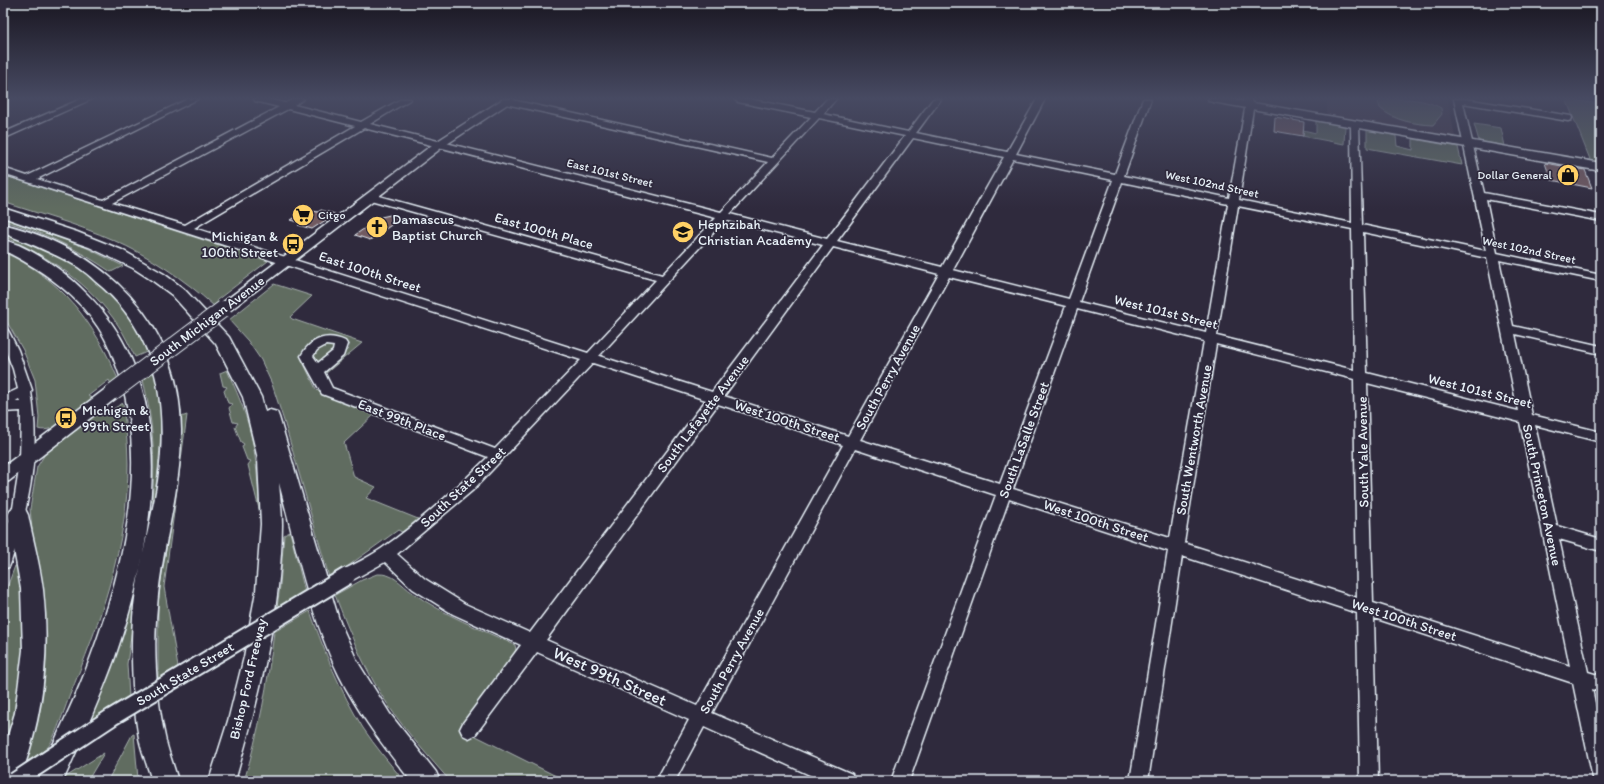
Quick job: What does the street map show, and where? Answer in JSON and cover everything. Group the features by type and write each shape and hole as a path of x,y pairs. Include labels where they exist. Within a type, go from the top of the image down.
{"highway":[{"name":"Bishop Ford Freeway","path":"3,212 65,232 108,249 134,261 178,292 199,311 222,338 240,371 258,417 266,447 270,482 272,513 269,577 256,656 222,781"},
{"path":"3,228 32,237 68,254 96,272 118,290 136,312 153,338 164,371 170,401 171,439 168,478 147,593 143,666 152,738 165,781"},
{"path":"3,244 51,270 79,293 99,316 113,338 126,365 136,403 142,447 142,482 135,536 120,598 102,659 50,781"},
{"path":"240,371 261,390 273,426 328,620 348,668 381,724 427,781"},
{"path":"6,781 12,766 27,713 35,650 32,589 18,515"}],"main road":[{"name":"South Michigan Avenue","path":"3,476 453,136"},
{"path":"1421,136 1601,167"}],"street":[{"path":"28,179 118,136"},
{"path":"104,203 230,136"},
{"path":"186,229 344,136"},
{"name":"East 101st Street","path":"405,136 723,215"},
{"path":"663,136 774,161"},
{"name":"South State Street","path":"15,781 112,717 386,554 419,528 463,490 498,455 798,136"},
{"name":"South Lafayette Avenue","path":"469,729 911,136"},
{"name":"West 102nd Street","path":"914,136 1601,278"},
{"name":"South Perry Avenue","path":"665,781 1021,136"},
{"name":"South LaSalle Street","path":"900,781 1133,136"},
{"name":"South Wentworth Avenue","path":"1139,781 1176,547 1245,136"},
{"name":"South Yale Avenue","path":"1355,136 1362,377 1369,781"},
{"name":"South Princeton Avenue","path":"1467,136 1601,774"},
{"name":"East 100th Street","path":"3,171 590,358"},
{"path":"1480,195 1601,218"},
{"name":"East 100th Place","path":"371,197 664,279"},
{"name":"West 101st Street","path":"723,215 1601,437"},
{"path":"1508,329 1601,350"},
{"path":"3,562 18,515 27,457 29,424 26,390 14,352 4,335"},
{"name":"West 100th Street","path":"590,358 1601,684"},
{"name":"East 99th Place","path":"317,371 327,391 498,455"},
{"path":"3,402 26,390"},
{"path":"3,407 28,406"},
{"path":"1550,530 1601,545"},
{"name":"West 99th Street","path":"386,554 419,584 459,609 845,781"}],"green space":[{"path":"1302,136 1344,136 1344,144"},
{"path":"1367,136 1396,136 1397,146 1413,150 1413,139 1458,147 1462,165 1367,148"},
{"path":"1477,136 1503,136 1505,146 1479,141"},
{"path":"1581,136 1601,136 1601,164 1591,162"},
{"path":"3,175 268,261 217,300 219,303 214,306 166,269 127,246 86,229 3,202"},
{"path":"3,218 85,247 123,266 111,272 72,248 32,230 3,221"},
{"path":"3,234 45,249 85,272 101,285 131,318 149,351 135,357 118,325 95,296 67,272 36,252 3,236"},
{"path":"3,252 42,275 59,289 73,304 98,339 109,358 118,379 111,384 109,380 88,396 94,399 68,420 60,425 45,430 38,429 39,417 35,380 23,350 3,315"},
{"path":"274,284 312,296 290,317 292,319 362,343 325,374 329,367 348,349 349,345 336,338 320,339 307,347 303,353 302,360 316,389 320,393 375,414 344,443 354,477 376,487 366,498 418,519 402,532 398,530 348,566 329,577 272,384 261,360 248,341 229,320"},
{"path":"327,344 335,346 336,351 318,364 314,355 316,349"},
{"path":"227,370 248,423 257,472 260,513 248,465 251,461 247,460 242,447 244,444 241,442 235,427 238,423 233,422 229,408 232,404 228,403 224,391 227,387 223,386 220,373"},
{"path":"155,371 161,420 158,467 154,501 152,502 154,471 153,440 143,380"},
{"path":"123,403 128,456 127,493 118,553 110,583 91,641 53,738 45,750 20,765 39,600 30,509 37,467 45,454 102,410 108,412"},
{"path":"187,415 164,587 178,667 158,679 158,604 177,480 181,417"},
{"path":"290,532 305,592 277,608 284,535"},
{"path":"20,564 25,622 22,638 23,662 19,692 3,758 3,598 15,566"},
{"path":"377,574 392,577 413,593 437,608 515,645 516,650 514,654 468,732 566,781 450,781 404,727 381,695 359,653 335,595 362,580"},
{"path":"134,593 137,593 127,664 129,697 90,721 109,673"},
{"path":"310,611 333,671 347,700 372,741 404,781 244,781 262,707 274,632"},
{"path":"134,734 138,779 108,780 132,735"},
{"path":"104,753 88,780 63,781 64,778"}],"building":[{"name":"Dollar General","path":"1545,163 1585,170 1592,188 1551,180"},
{"name":"Citgo","path":"306,210 318,212 321,210 335,214 312,229 298,225 302,223 291,220"},
{"name":"Damascus Baptist Church","path":"390,215 396,217 397,221 370,240 355,235 381,217"}],"place":[{"name":"Dollar General","path":"1568,175"},
{"name":"Citgo","path":"303,215"},
{"name":"Damascus Baptist Church","path":"377,227"},
{"name":"Hephzibah Christian Academy","path":"683,232"},
{"name":"Michigan & 100th Street","path":"293,244"},
{"name":"Michigan & 99th Street","path":"66,418"}]}
